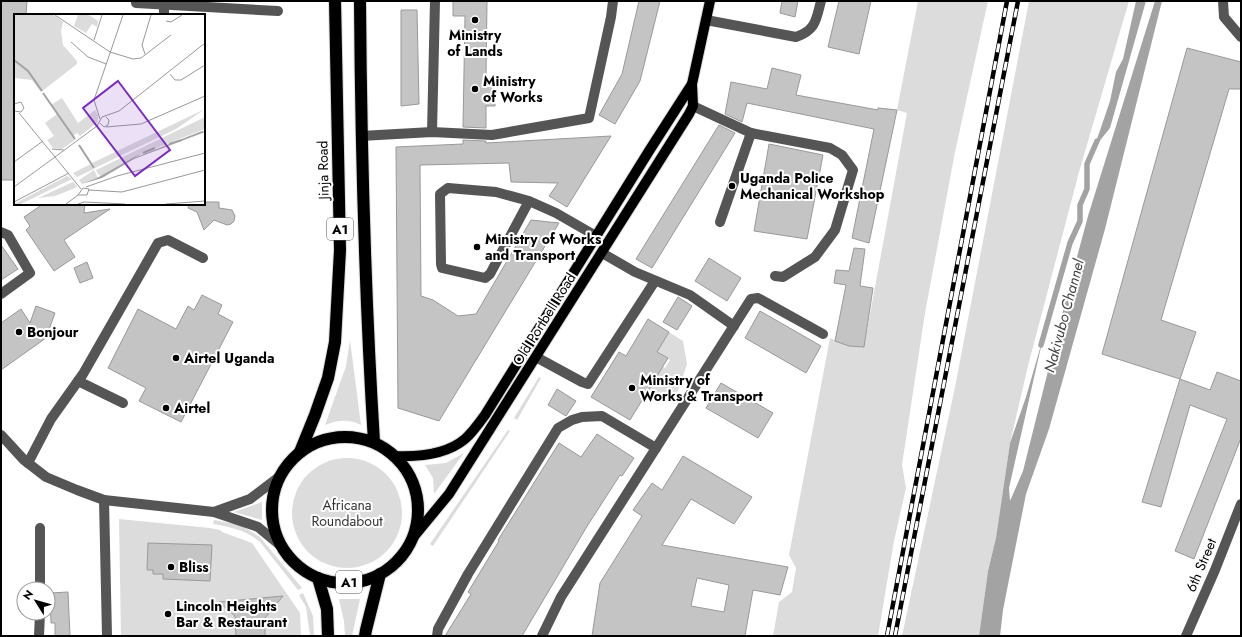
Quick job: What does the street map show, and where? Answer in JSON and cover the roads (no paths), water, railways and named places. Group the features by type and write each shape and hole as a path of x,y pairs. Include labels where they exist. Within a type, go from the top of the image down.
{"highway":[{"name":"Jinja Road","path":"300,452 328,378 335,342 340,250 335,1"},
{"name":"A1","path":"360,1 361,136 368,345 374,442"},
{"name":"A1","path":"349,436 374,442 395,456 409,473 417,495 418,518 411,540 398,560 380,574 360,581 339,583 318,578 297,565 281,546 273,524 272,500 280,477 300,452 323,440 349,436"},
{"name":"A1","path":"365,636 380,574"},
{"name":"A1","path":"318,578 327,609 328,636"}],"main road":[{"name":"Old Portbell Road","path":"411,540 449,494 602,253 693,106 692,84 710,1"},
{"name":"Old Portbell Road","path":"395,456 418,456 447,450 465,439 486,415 692,84"}],"street":[{"path":"136,1 136,3 164,10 216,4 278,11"},
{"path":"432,132 435,1"},
{"path":"361,136 432,132 492,135 589,118 611,17 613,1"},
{"path":"706,20 796,37 805,34 812,28 816,20 821,1"},
{"path":"1223,1 1224,17 1241,37"},
{"path":"693,106 751,133 830,148 842,155 853,170 835,230 815,257 783,277 775,276"},
{"path":"720,222 751,133"},
{"path":"529,201 487,277 484,278 442,268 440,264 440,194 448,188 496,192 529,201 556,213 596,236"},
{"path":"1,232 8,235 30,273 1,294"},
{"path":"28,463 51,419 78,381 158,243 168,240 203,258"},
{"path":"602,253 635,272 690,295 734,326"},
{"path":"536,357 588,384 655,281"},
{"path":"542,636 561,597 750,299 758,298 822,334"},
{"path":"78,381 123,403"},
{"path":"437,636 438,629 468,574 558,428 572,420 582,417 602,416 656,448"},
{"path":"1,435 28,463 46,477 104,500 214,512 258,527 281,546"},
{"path":"214,512 250,499 280,477"},
{"path":"104,500 107,636"},
{"name":"6th Street","path":"1186,636 1215,570 1241,504"},
{"path":"40,528 40,581"},
{"path":"40,621 40,636"}],"water":[{"path":"1136,1 1146,1 1110,128 1094,148 1110,101 1116,72 1123,59"},
{"name":"Nakivubo Channel","path":"1155,1 1162,1 1105,229 1049,429 1026,494 1003,610 1000,636 979,636 988,571 996,538 1010,443 1026,397 1043,338 1009,488 1010,501 1023,471 1088,216"}],"waterway":[{"name":"Nakivubo Channel","path":"1041,345 1070,243 1080,221 1080,205 1087,189 1087,164 1097,141"}],"railway":[{"path":"887,636 1007,1"},
{"path":"895,636 1018,1"}],"place":[{"name":"Ministry of Lands","path":"475,20"},
{"name":"Ministry of Works","path":"475,89"},
{"name":"Uganda Police Mechanical Workshop","path":"732,186"},
{"name":"Ministry of Works and Transport","path":"477,247"},
{"name":"Bonjour","path":"19,332"},
{"name":"Airtel Uganda","path":"176,358"},
{"name":"Ministry of Works & Transport","path":"632,388"},
{"name":"Airtel","path":"166,408"},
{"name":"Bliss","path":"171,567"},
{"name":"Lincoln Heights Bar & Restaurant","path":"168,614"}],"park label":[{"name":"Africana Roundabout","path":"347,514"}]}
